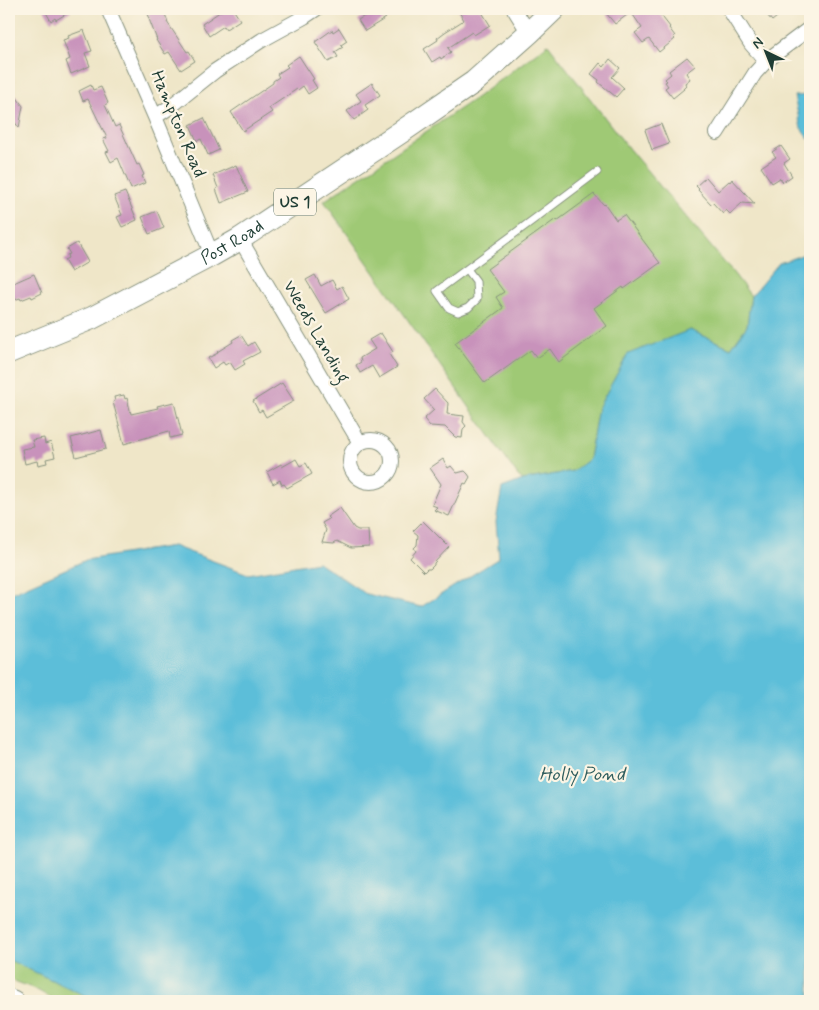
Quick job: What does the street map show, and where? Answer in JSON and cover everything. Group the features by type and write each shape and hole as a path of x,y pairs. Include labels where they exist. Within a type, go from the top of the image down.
{"main road":[{"name":"Post Road","path":"9,352 92,318 240,239 474,82 554,9"}],"street":[{"name":"Hampton Road","path":"108,9 212,255"},
{"path":"155,117 215,71 262,40 316,9"},
{"path":"514,9 529,33"},
{"path":"729,9 751,44 766,61"},
{"path":"717,133 755,73 766,61 810,28"},
{"name":"Weeds Landing","path":"240,239 360,443"},
{"path":"9,999 14,1001"}],"lane":[{"path":"467,269 476,282 478,289 477,299 468,308 458,312 449,308 437,292 467,269 597,172"}],"green space":[{"path":"548,44 629,149 751,296 747,326 731,348 690,330 598,408 589,459 573,471 523,480 518,476 324,201 477,97"},
{"path":"9,940 100,1001 57,1001 35,989 9,979"}],"water":[{"path":"810,95 810,140 801,128 794,96"},
{"name":"Holly Pond","path":"810,252 810,1001 89,1001 88,997 9,960 9,594 86,560 173,546 248,574 318,562 366,594 421,607 499,558 496,522 502,488 523,480 573,471 589,459 598,408 628,354 690,330 731,348 747,326 751,296 779,263"}],"building":[{"path":"44,9 74,9 51,21"},
{"path":"146,9 163,9 167,22 195,61 181,70 169,52 165,54 156,40"},
{"path":"224,9 233,9 240,20 226,29 224,26 209,36 202,24"},
{"path":"370,9 380,9 386,18 365,31 358,20 366,15 365,12"},
{"path":"457,9 480,9 490,25 474,35 472,32 448,48 451,52 441,59 440,57 432,62 424,49 464,20"},
{"path":"611,9 656,9 670,27 675,39 659,52 649,39 643,43 635,33 642,28 631,12 615,24 606,13"},
{"path":"762,9 787,9 772,21"},
{"path":"339,28 347,41 341,45 343,47 335,52 338,57 328,62 315,42 332,30 333,32"},
{"path":"84,30 92,51 85,53 90,66 71,74 66,61 70,59 63,40"},
{"path":"299,56 314,79 312,80 317,88 308,94 303,86 297,89 269,108 272,112 243,131 231,112 273,83 279,77 277,74 288,67 286,65"},
{"path":"687,57 695,66 686,73 690,79 685,83 684,89 673,98 665,88 668,86 665,79 671,74 669,71"},
{"path":"610,59 620,68 612,77 624,88 616,97 591,74 600,63 604,67"},
{"path":"372,83 380,95 365,105 368,110 354,120 347,111 361,101 356,94"},
{"path":"91,85 93,90 101,87 108,103 105,105 115,127 119,125 137,165 139,164 144,175 142,176 145,183 131,189 118,158 111,162 106,152 109,151 103,139 107,138 88,99 83,101 79,91"},
{"path":"15,95 23,106 19,128 14,121 9,125 9,99"},
{"path":"204,118 219,150 208,155 201,139 197,141 190,125"},
{"path":"661,124 669,144 652,150 645,130"},
{"path":"781,146 790,159 784,163 792,176 783,182 780,178 772,183 761,167 776,157 772,152"},
{"path":"236,165 248,192 221,203 213,175"},
{"path":"706,177 718,191 732,179 755,204 742,203 730,214 726,210 723,214 713,203 711,204 696,186"},
{"path":"125,192 137,220 122,227 117,217 122,215 114,196"},
{"path":"594,194 605,204 616,220 624,215 660,263 594,308 607,326 559,362 550,349 537,358 531,350 485,383 455,343 503,308 496,297 504,292 487,269"},
{"path":"157,211 164,228 149,234 142,217"},
{"path":"77,243 88,262 71,272 64,260 70,254 67,249"},
{"path":"34,274 42,293 32,298 31,296 9,302 9,285"},
{"path":"315,275 321,286 332,280 337,289 342,286 349,299 326,313 306,280"},
{"path":"381,333 393,352 389,354 397,367 379,378 372,366 360,373 356,365 361,362 360,358 375,349 369,340"},
{"path":"241,335 248,346 254,342 260,352 243,361 245,364 235,370 230,362 225,365 223,362 214,368 208,358 218,353 233,342 232,340"},
{"path":"282,383 294,401 266,417 262,410 259,412 253,401"},
{"path":"435,389 448,403 447,414 464,416 463,422 466,426 463,429 462,438 455,437 445,427 430,426 424,419 434,410 424,399"},
{"path":"124,395 125,399 127,398 131,414 174,402 182,435 170,438 169,431 124,444 113,402 115,401 114,397"},
{"path":"101,430 106,449 76,457 71,438"},
{"path":"44,438 45,444 51,442 55,457 46,459 47,463 38,465 37,461 25,464 22,449 34,447 32,440"},
{"path":"296,459 300,466 306,463 312,474 287,488 284,484 282,485 280,480 273,484 267,472 281,464 282,467"},
{"path":"443,459 448,468 451,466 457,473 465,471 470,477 466,484 464,483 449,516 434,510 437,507 432,505 441,484 430,468"},
{"path":"340,508 354,528 368,530 369,547 351,548 337,541 334,543 322,542 326,530 322,523"},
{"path":"423,521 449,547 430,569 424,572 410,558 416,551 414,548 417,545 418,535 413,531"}]}
